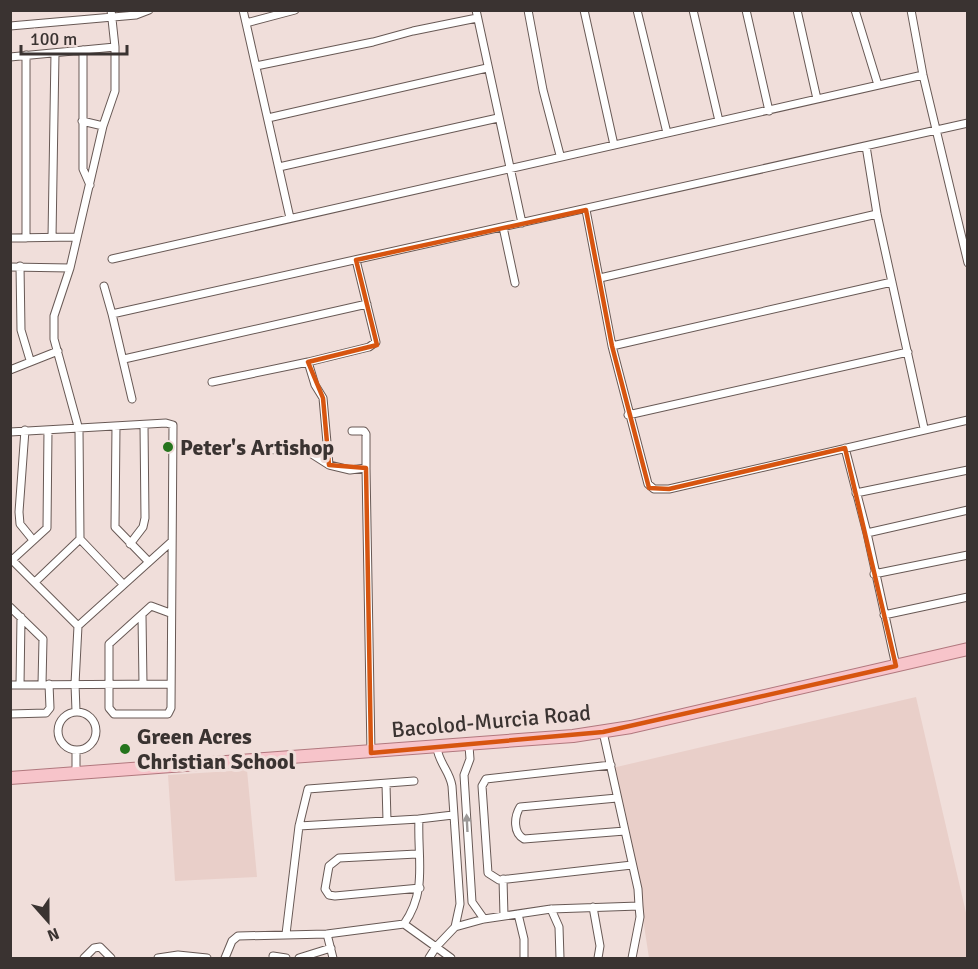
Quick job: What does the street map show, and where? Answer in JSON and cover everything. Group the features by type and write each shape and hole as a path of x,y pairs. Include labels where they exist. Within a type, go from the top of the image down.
{"main road":[{"name":"Bacolod-Murcia Road","path":"10,778 469,746 603,732 968,650"}],"street":[{"path":"10,26 111,14 142,15 149,10"},
{"path":"243,10 290,218"},
{"path":"246,23 295,10"},
{"path":"528,10 541,80 560,156"},
{"path":"584,10 614,144"},
{"path":"637,10 666,133"},
{"path":"693,10 719,121"},
{"path":"746,10 769,111"},
{"path":"797,10 817,99"},
{"path":"855,10 878,85"},
{"path":"911,10 923,75 968,263"},
{"path":"111,14 115,47 115,91 103,126 70,268 54,316 54,339 65,387 79,430 80,539 123,584"},
{"path":"256,66 373,42 477,14 522,223"},
{"path":"10,57 115,47"},
{"path":"83,50 83,169 90,185"},
{"path":"52,237 55,53"},
{"path":"26,55 26,238"},
{"path":"268,118 487,68"},
{"path":"112,259 923,75"},
{"path":"279,167 498,118"},
{"path":"82,121 103,126"},
{"path":"112,314 968,123"},
{"path":"866,147 877,214 924,428"},
{"path":"586,210 612,346 628,415 648,484 654,489 680,486 924,428 968,420"},
{"path":"600,278 877,214"},
{"path":"503,227 515,283"},
{"path":"10,238 77,237"},
{"path":"212,382 308,362 374,345 376,340 356,260"},
{"path":"20,266 21,330 30,360"},
{"path":"10,267 70,268"},
{"path":"612,346 892,282"},
{"path":"104,286 124,359 132,399"},
{"path":"124,359 367,304"},
{"path":"10,370 30,360 58,351"},
{"path":"628,415 908,352"},
{"path":"308,362 315,385 323,398 329,465"},
{"path":"10,432 79,430 169,423 174,429 170,543 170,613 169,684 170,713 161,715 111,712 110,644 152,606 170,613"},
{"path":"130,544 143,527 145,518 144,425"},
{"path":"116,426 116,527 148,561"},
{"path":"25,430 19,512 20,524 33,540"},
{"path":"48,430 47,528 11,559 78,626"},
{"path":"352,431 364,431 366,434 371,753"},
{"path":"845,448 867,533 874,574 896,666"},
{"path":"261,450 307,451 329,465 350,470 366,468"},
{"path":"856,493 968,470"},
{"path":"867,533 968,510"},
{"path":"34,582 80,539"},
{"path":"76,711 78,626 170,543"},
{"path":"874,574 968,555"},
{"path":"884,615 968,597"},
{"path":"10,607 40,634 45,644 46,684 50,708 46,713 10,714"},
{"path":"142,615 143,684"},
{"path":"20,685 21,617"},
{"path":"10,685 169,684"},
{"path":"76,711 85,713 96,726 92,744 76,751 62,744 57,729 64,716 76,711"},
{"path":"603,732 626,831 639,906 640,917 632,958"},
{"path":"469,746 470,759 464,775 472,902 484,919"},
{"path":"437,748 441,765 451,781 460,904 455,927"},
{"path":"76,751 76,774"},
{"path":"611,765 486,779 482,786 488,873 495,879 503,879 632,865"},
{"path":"286,934 299,826 308,789 414,781"},
{"path":"386,784 387,821"},
{"path":"617,798 520,807 515,820 517,832 525,839 626,831"},
{"path":"453,802 466,800"},
{"path":"299,826 453,815"},
{"path":"405,924 416,907 420,888 417,854 419,819"},
{"path":"456,854 468,853"},
{"path":"417,854 339,858 329,867 325,889 329,895 335,896 420,888"},
{"path":"503,879 504,916"},
{"path":"460,904 472,902"},
{"path":"429,958 455,927 484,919 552,909 639,906"},
{"path":"593,907 600,946 598,958"},
{"path":"552,909 559,927 560,958"},
{"path":"518,914 524,939 524,958"},
{"path":"225,958 235,937 327,934 405,924 451,958"},
{"path":"327,934 333,958"},
{"path":"84,958 94,948 100,947 111,958"},
{"path":"299,958 330,948"},
{"path":"158,958 170,955 207,958"},
{"path":"273,956 286,958"}],"highlighted area":[{"path":"586,210 612,346 649,488 669,489 845,448 896,666 603,732 371,753 366,468 329,465 323,398 308,362 377,345 356,260"}],"shaded area":[{"path":"916,697 967,917 967,958 649,958 642,912 608,769"},
{"path":"247,770 257,877 175,881 168,775"}],"place":[{"name":"Peter's Artishop","path":"168,447"},
{"name":"Green Acres Christian School","path":"125,749"}]}
